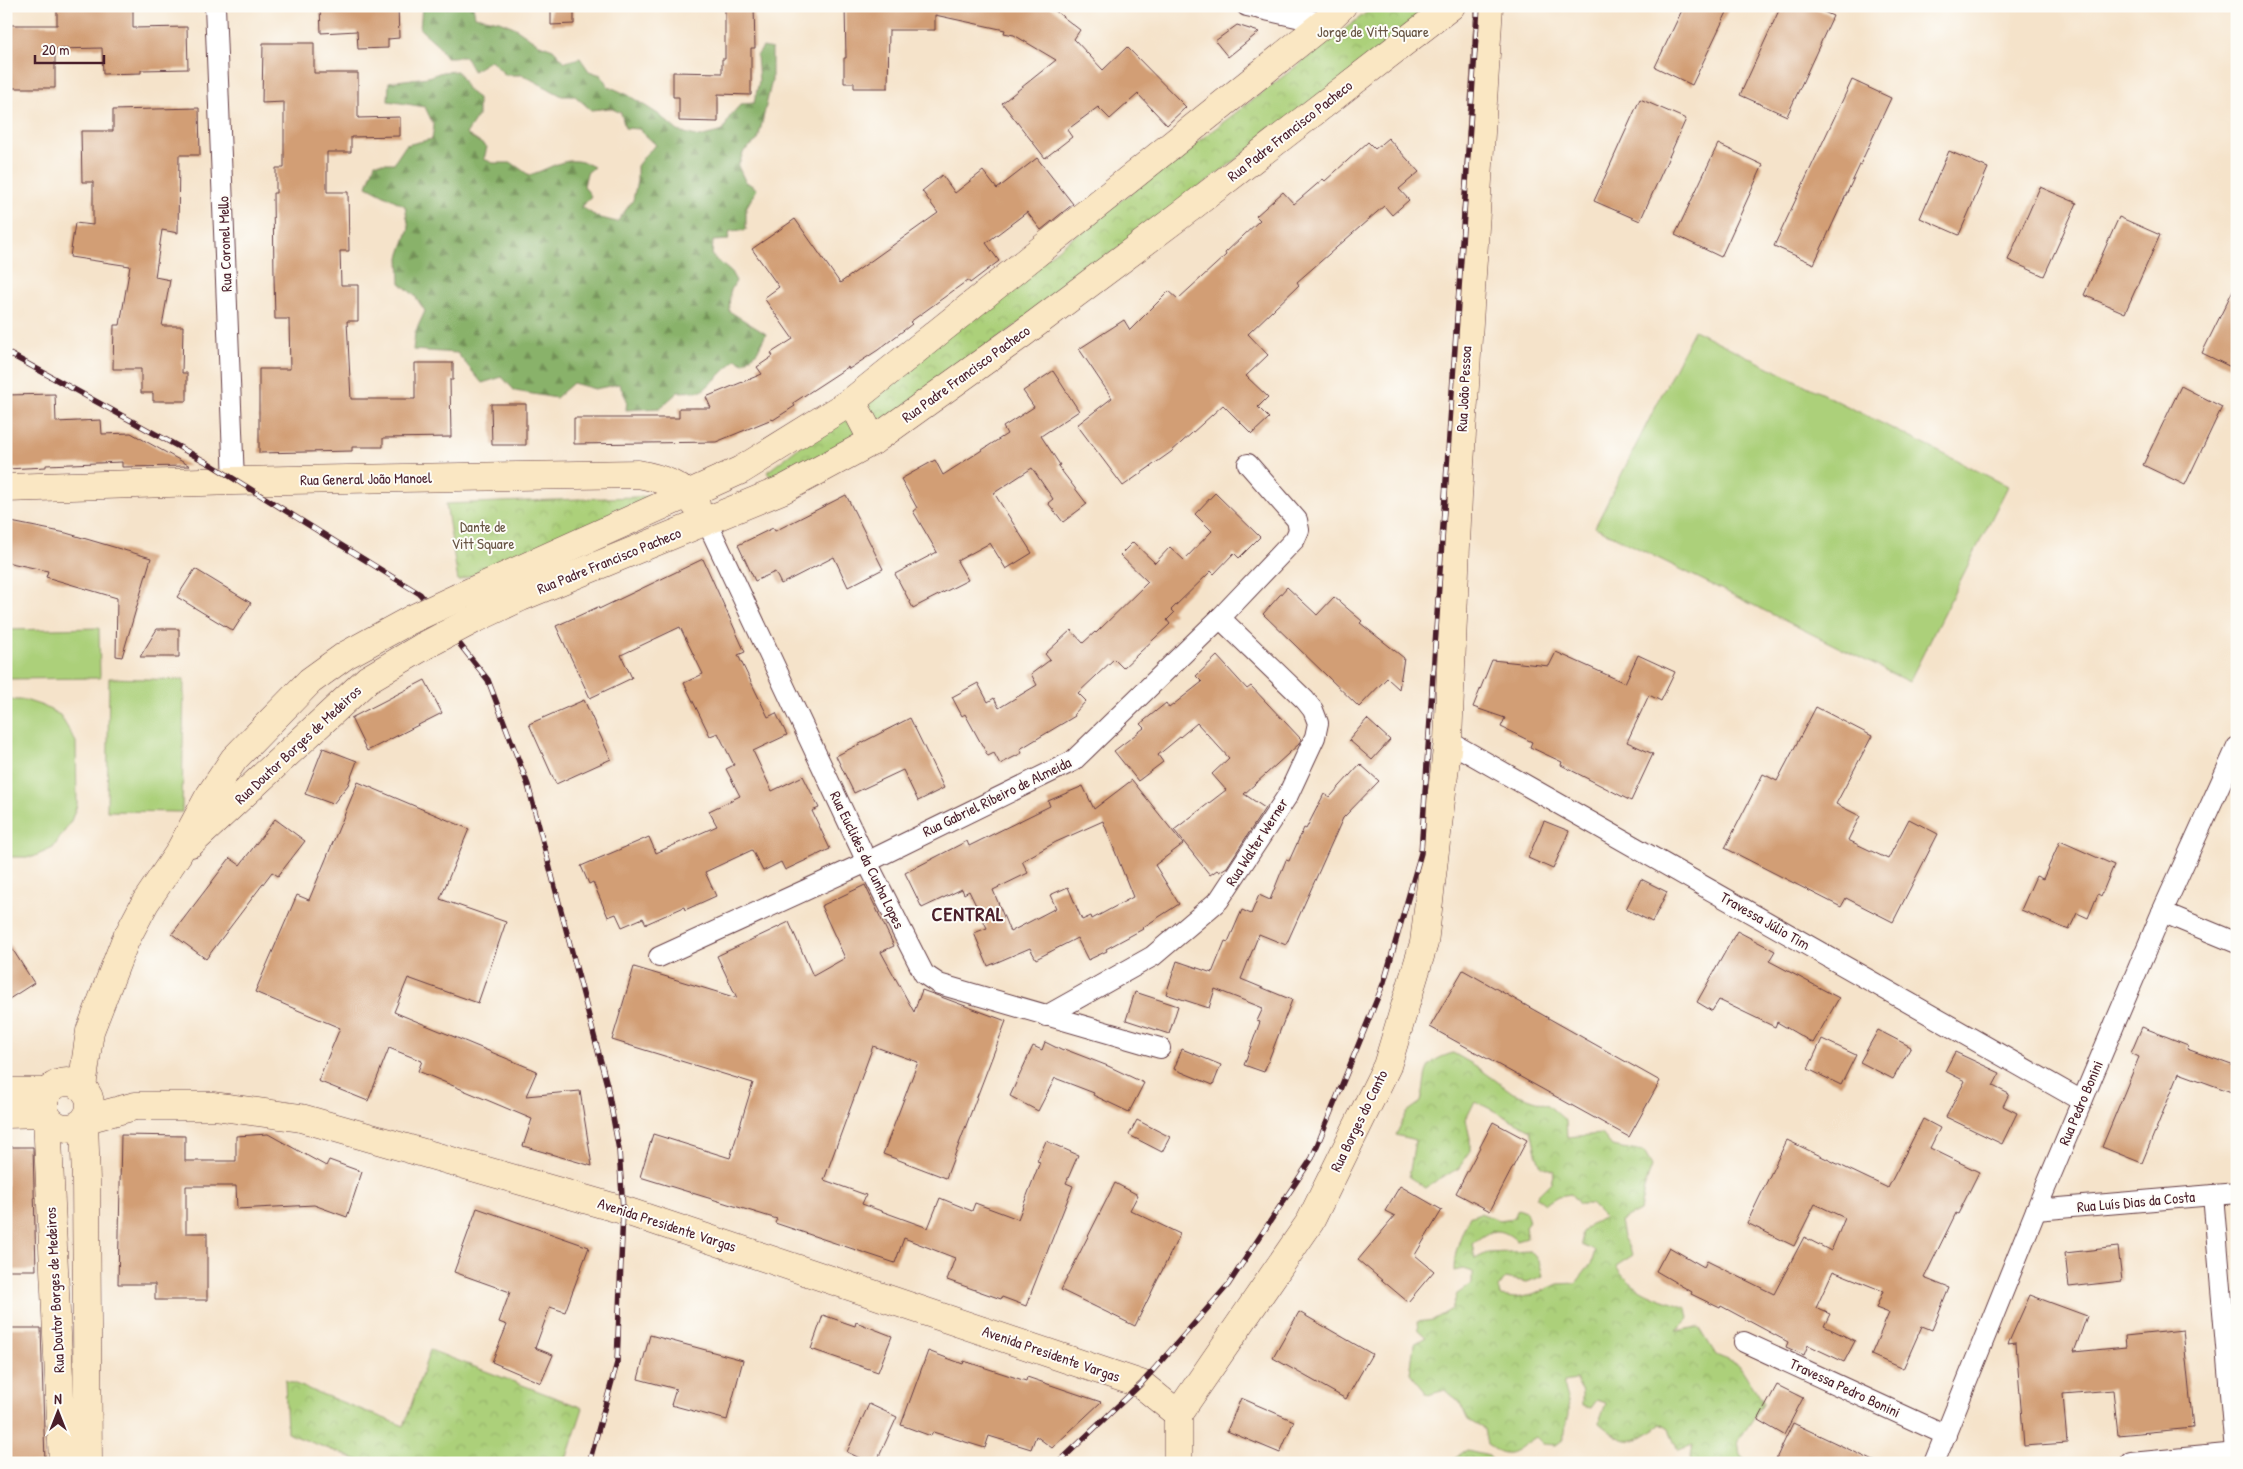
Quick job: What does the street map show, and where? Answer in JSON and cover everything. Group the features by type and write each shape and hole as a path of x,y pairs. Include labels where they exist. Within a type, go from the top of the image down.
{"main road":[{"name":"Rua Padre Francisco Pacheco","path":"424,646 521,597 784,489 873,441 1174,220 1451,6"},
{"name":"Rua João Pessoa","path":"1448,741 1458,496 1490,6"},
{"name":"Rua João Pessoa","path":"1489,37 1500,6"},
{"name":"Rua Padre Francisco Pacheco","path":"412,619 741,470 852,401 1333,15"},
{"path":"852,401 873,441"},
{"name":"Rua General João Manoel","path":"6,488 234,481 638,474 660,478 689,494 706,520"},
{"name":"Rua Doutor Borges de Medeiros","path":"63,1463 67,1104 90,1031 125,941 146,903 178,854 208,798 234,759 310,682 346,655 412,619"},
{"name":"Rua Doutor Borges de Medeiros","path":"178,854 368,679 424,646"},
{"path":"346,655 368,679"},
{"name":"Rua Borges do Canto","path":"1178,1414 1310,1222 1387,1066 1424,943 1448,741"},
{"name":"Avenida Presidente Vargas","path":"6,1092 67,1104 214,1106 301,1118 623,1210 1141,1384 1178,1414"},
{"name":"Rua Doutor Borges de Medeiros","path":"67,1104 86,1191 88,1463"},
{"name":"Avenida Presidente Vargas","path":"6,1114 67,1104"},
{"path":"1178,1414 1178,1463"}],"street":[{"name":"Rua Coronel Mello","path":"215,6 234,481"},
{"path":"1248,6 1333,15"},
{"name":"Rua Gabriel Ribeiro de Almeida","path":"659,957 866,862 1073,761 1220,618 1294,539 1299,530 1297,520 1248,464"},
{"name":"Rua Euclides da Cunha Lopes","path":"706,520 866,862 924,974 939,984 1160,1048"},
{"name":"Rua Walter Werner","path":"1046,1016 1153,956 1219,900 1288,795 1316,737 1318,723 1313,710 1305,700 1220,618"},
{"name":"Travessa Júlio Tim","path":"1448,741 2082,1101"},
{"name":"Rua Pedro Bonini","path":"1934,1463 2082,1101 2162,912 2237,747"},
{"path":"2162,912 2237,943"},
{"name":"Rua Luís Dias da Costa","path":"2036,1210 2237,1193"},
{"path":"2131,1463 2236,1456 2213,1195"},
{"name":"Travessa Pedro Bonini","path":"1744,1342 1946,1435"}],"green space":[{"path":"422,6 473,6 475,16 499,21 514,27 537,43 553,49 565,62 580,58 589,71 601,75 608,86 628,95 658,114 678,131 699,137 723,131 730,116 741,104 754,103 759,81 757,56 763,47 772,49 772,80 758,140 744,151 738,166 745,181 757,189 746,208 746,230 730,231 728,240 713,241 712,256 731,272 736,281 730,292 729,311 766,334 757,352 744,363 736,359 702,391 678,392 660,408 626,410 627,400 619,384 595,389 573,383 556,398 515,391 502,377 482,383 457,353 413,350 415,333 425,311 415,296 400,283 399,257 409,228 405,206 367,186 375,163 394,163 406,145 432,139 434,126 425,107 388,101 389,82 457,71 467,88 478,98 478,116 466,134 487,147 484,159 493,163 512,163 529,175 568,161 576,161 594,167 587,173 584,186 591,196 582,207 597,217 617,222 633,200 637,181 637,166 656,145 639,129 625,128 621,113 610,108 591,110 575,96 562,96 523,75 505,75 491,60 473,71 466,57 446,57 437,44 420,29"},
{"name":"Jorge de Vitt Square","path":"1375,6 1431,6 1435,10 858,444 777,487 767,472"},
{"path":"1694,330 2008,486 1909,682 1595,527"},
{"name":"Dante de Vitt Square","path":"660,496 458,581 446,504"},
{"path":"99,628 100,678 6,679 6,630"},
{"path":"109,678 184,680 182,812 107,811"},
{"path":"6,700 25,700 43,706 60,715 76,742 77,805 71,821 53,848 33,857 6,857"},
{"path":"1453,1053 1476,1066 1513,1093 1548,1105 1566,1121 1567,1137 1602,1134 1612,1146 1644,1152 1652,1166 1644,1188 1640,1211 1620,1221 1623,1237 1633,1255 1616,1266 1639,1289 1687,1308 1689,1318 1676,1331 1699,1327 1716,1355 1739,1365 1764,1403 1738,1441 1740,1455 1748,1463 1690,1463 1693,1445 1678,1450 1669,1429 1661,1424 1636,1439 1623,1439 1616,1436 1599,1423 1606,1403 1597,1400 1591,1408 1582,1406 1582,1392 1576,1380 1564,1382 1569,1415 1564,1430 1564,1439 1556,1445 1543,1444 1536,1437 1513,1452 1502,1452 1487,1445 1484,1429 1468,1420 1459,1401 1445,1390 1428,1395 1410,1373 1414,1344 1426,1337 1418,1330 1417,1322 1433,1320 1452,1309 1457,1294 1472,1284 1472,1272 1463,1269 1454,1271 1457,1250 1469,1217 1480,1213 1499,1220 1514,1218 1518,1209 1526,1212 1529,1222 1525,1227 1527,1238 1517,1241 1505,1233 1494,1231 1484,1235 1472,1244 1475,1259 1487,1253 1530,1251 1539,1261 1543,1276 1527,1282 1505,1278 1498,1287 1500,1296 1515,1298 1533,1295 1558,1284 1576,1283 1591,1264 1595,1251 1582,1245 1581,1233 1591,1224 1604,1217 1591,1204 1579,1204 1571,1194 1558,1196 1545,1204 1536,1197 1551,1182 1554,1171 1541,1166 1531,1130 1475,1101 1466,1119 1470,1139 1470,1152 1458,1169 1426,1188 1409,1177 1415,1140 1396,1135 1407,1112 1421,1102 1425,1076 1430,1065 1442,1057"},
{"path":"430,1350 583,1408 565,1463 366,1463 287,1433 285,1380 404,1426"},
{"path":"1467,1450 1489,1455 1494,1463 1448,1463"}],"building":[{"path":"57,6 133,6 133,28 187,27 188,69 141,70 141,73 103,74 102,48 55,49 55,88 6,88 9,25 57,25"},
{"path":"320,6 398,6 399,38 388,39 388,48 358,49 357,31 321,33"},
{"path":"551,6 574,6 574,24 551,25"},
{"path":"725,6 754,6 755,48 751,48 751,95 718,94 718,122 679,121 679,97 673,97 673,72 722,73 722,59 725,59"},
{"path":"845,6 1049,6 1080,30 1074,39 1103,70 1127,47 1186,107 1167,125 1138,94 1110,119 1098,107 1067,130 1072,137 1045,158 1002,103 1056,60 1014,35 1004,33 1005,30 935,15 935,30 889,30 888,88 854,88 854,83 844,83 844,58 846,58"},
{"path":"1684,6 1730,6 1692,85 1655,67"},
{"path":"1781,6 1810,6 1833,16 1787,116 1740,95"},
{"path":"1237,25 1259,32 1228,57 1215,41"},
{"path":"263,43 314,43 314,73 358,73 358,118 400,117 400,136 351,137 351,152 327,152 327,192 348,192 349,251 340,251 341,285 358,285 358,321 347,321 351,399 415,399 415,363 453,363 453,380 450,380 451,437 383,438 383,447 352,447 352,451 259,453 259,369 290,369 289,319 275,319 274,276 273,193 276,193 276,168 284,168 284,102 262,103"},
{"path":"1852,80 1891,98 1814,264 1774,246"},
{"path":"1640,99 1686,119 1640,221 1594,201"},
{"path":"199,108 200,155 179,155 178,233 162,230 155,277 170,280 162,326 183,326 182,373 187,373 187,401 153,401 153,393 141,393 141,369 113,369 114,325 120,325 130,266 70,257 75,223 93,225 93,182 82,182 81,131 113,131 113,110"},
{"path":"1388,138 1419,172 1399,189 1409,200 1392,215 1384,206 1297,282 1299,285 1248,334 1268,355 1246,376 1268,397 1258,407 1269,418 1252,434 1223,405 1171,452 1123,486 1077,425 1112,398 1079,349 1124,320 1130,330 1169,291 1178,299 1226,255 1225,253 1260,220 1256,216 1283,192 1294,204 1323,179 1325,181 1368,142 1375,149"},
{"path":"1718,144 1763,165 1721,257 1675,235"},
{"path":"1949,151 1988,168 1959,235 1920,218"},
{"path":"1037,158 1073,204 1041,230 1027,212 986,243 999,261 970,283 968,280 910,322 912,324 878,350 793,403 795,406 773,420 716,442 574,444 574,418 679,418 679,408 711,408 706,397 762,374 757,367 773,356 771,353 793,339 764,298 779,287 752,249 795,219 840,283 938,213 922,191 942,175 955,193 983,171 997,189"},
{"path":"2040,187 2077,203 2044,276 2008,260"},
{"path":"2119,217 2160,235 2125,313 2084,295"},
{"path":"2237,282 2237,370 2202,353"},
{"path":"1053,371 1079,411 1041,436 1060,465 1058,466 1087,504 1063,522 1048,503 1053,499 1032,468 994,493 1032,553 1006,569 990,543 957,561 968,580 913,608 895,574 937,552 913,511 917,508 901,479 935,460 943,475 1007,434 1003,427 1034,407 1023,391"},
{"path":"2181,386 2222,407 2185,485 2143,465"},
{"path":"55,394 56,422 101,420 102,434 131,433 190,466 122,467 122,462 46,465 46,467 6,469 6,395"},
{"path":"491,404 526,404 526,445 492,445"},
{"path":"1215,493 1260,537 1239,558 1234,553 1214,574 1211,571 1171,610 1174,613 1167,620 1170,624 1123,668 1114,659 1078,693 1086,701 1074,714 1075,716 1020,749 1022,753 1000,764 994,753 988,756 965,714 962,716 952,697 978,683 988,702 994,698 999,708 1037,685 1031,674 1050,660 1045,654 1071,630 1083,643 1096,633 1148,582 1120,555 1133,542 1155,563 1170,547 1184,560 1212,531 1195,514"},
{"path":"846,495 883,569 848,587 834,557 781,584 775,572 755,581 738,545 773,528 775,531"},
{"path":"6,521 66,533 151,558 122,657 116,656 117,598 46,577 48,571 6,562"},
{"path":"703,559 745,652 738,655 768,717 776,713 787,735 753,751 772,791 803,776 819,808 812,811 830,849 785,870 781,862 763,871 752,850 705,872 716,896 685,910 684,907 646,924 643,918 622,927 616,914 608,917 593,882 589,884 581,866 649,837 656,853 717,826 709,811 740,796 726,769 734,765 718,733 710,736 684,683 703,674 680,627 621,655 632,678 590,698 556,626 598,607 599,609"},
{"path":"195,569 251,603 233,631 177,597"},
{"path":"1287,587 1317,615 1334,597 1362,621 1360,623 1404,658 1399,689 1387,678 1359,707 1263,614"},
{"path":"157,629 179,629 179,657 140,657"},
{"path":"1556,652 1625,683 1638,655 1675,672 1661,701 1649,695 1627,742 1653,754 1631,801 1561,765 1562,762 1530,747 1532,742 1501,727 1505,718 1473,707 1492,660 1549,666"},
{"path":"1217,656 1247,689 1251,686 1301,739 1299,744 1244,794 1265,808 1227,867 1219,872 1217,870 1210,875 1174,830 1226,790 1212,774 1229,758 1197,723 1158,755 1163,762 1138,781 1114,751 1144,728 1140,724 1166,703 1169,708 1202,682 1196,676"},
{"path":"425,680 442,713 367,751 351,718"},
{"path":"584,700 611,759 556,784 529,724"},
{"path":"1816,707 1872,736 1836,804 1860,816 1848,840 1888,859 1909,819 1938,834 1893,922 1846,898 1841,907 1725,848 1763,774 1777,781"},
{"path":"910,718 944,788 918,801 903,770 854,793 836,756"},
{"path":"1367,719 1390,740 1372,760 1349,740"},
{"path":"323,748 357,761 348,785 333,804 305,794"},
{"path":"1360,764 1379,781 1343,818 1286,945 1259,934 1241,979 1292,1000 1264,1072 1244,1065 1260,1022 1257,1021 1263,1008 1215,989 1209,1008 1166,994 1177,961 1212,973 1225,941 1228,942 1242,910 1251,914 1259,895 1270,900 1286,860 1289,861 1304,828 1306,829 1324,794 1330,797"},
{"path":"1132,780 1183,844 1155,865 1179,904 1143,929 1088,960 1077,938 1036,959 1030,948 988,966 974,933 987,928 969,891 964,894 962,889 922,908 905,873 967,841 969,846 1050,806 1048,801 1083,786 1094,809","holes":["1103,821 1133,897 1092,919 1091,916 1082,920 1068,887 1050,895 1056,908 1010,932 993,890 1028,873 1022,861 1056,842"]},
{"path":"358,782 469,829 440,899 506,922 478,1003 408,978 394,1012 537,1071 526,1096 580,1091 592,1166 523,1146 532,1119 418,1071 422,1061 389,1048 368,1101 318,1081 340,1028 255,992 297,895 309,900"},
{"path":"275,819 305,841 278,876 272,872 206,959 172,934 230,858 240,865"},
{"path":"1544,821 1569,831 1553,869 1528,858"},
{"path":"2060,841 2114,865 2101,896 2098,894 2088,918 2077,913 2069,930 2021,910 2036,876 2043,879"},
{"path":"1641,879 1667,892 1652,922 1626,909"},
{"path":"865,885 894,946 881,952 914,1012 922,990 1006,1021 946,1178 883,1154 918,1062 873,1046 824,1180 866,1195 862,1204 928,1228 940,1198 972,1211 975,1203 1018,1219 1040,1162 1037,1161 1046,1141 1078,1155 1066,1183 1073,1186 1026,1306 947,1280 955,1258 904,1238 895,1263 775,1223 777,1219 640,1177 653,1134 730,1158 753,1083 612,1040 634,967 737,998 717,956 789,922 813,976 845,958 821,906"},
{"path":"1737,931 1775,951 1769,961 1839,998 1813,1043 1777,1022 1775,1027 1719,1000 1712,1011 1697,1002"},
{"path":"6,939 34,983 6,1001"},
{"path":"1463,970 1660,1081 1629,1137 1430,1027"},
{"path":"1135,992 1178,1006 1169,1034 1126,1020"},
{"path":"2142,1027 2188,1045 2187,1049 2237,1067 2237,1094 2179,1073 2142,1163 2102,1147 2139,1057 2131,1053"},
{"path":"1878,1030 1911,1047 1893,1079 1860,1062"},
{"path":"1822,1039 1856,1055 1841,1085 1808,1069"},
{"path":"1045,1042 1063,1051 1064,1049 1108,1066 1144,1083 1129,1112 1093,1095 1094,1093 1055,1078 1038,1111 1010,1096 1033,1046 1042,1050"},
{"path":"1182,1049 1221,1065 1213,1085 1174,1069"},
{"path":"1955,1052 2000,1073 1993,1086 2009,1094 2003,1106 2017,1113 2002,1144 1946,1117 1965,1081 1945,1071"},
{"path":"1923,1119 1940,1128 1930,1148 1979,1172 1958,1214 1956,1213 1924,1278 1949,1288 1932,1330 1922,1326 1903,1369 1871,1355 1889,1313 1876,1308 1883,1291 1833,1271 1816,1308 1830,1314 1824,1326 1855,1341 1844,1362 1808,1345 1804,1355 1786,1347 1788,1342 1721,1306 1720,1308 1691,1294 1692,1292 1656,1271 1669,1247 1704,1267 1707,1261 1774,1294 1804,1237 1831,1251 1845,1218 1815,1204 1794,1246 1747,1223 1787,1140 1888,1188"},
{"path":"1137,1120 1170,1137 1162,1152 1129,1135"},
{"path":"1493,1122 1527,1140 1490,1211 1456,1193"},
{"path":"268,1134 326,1166 329,1160 362,1172 347,1217 314,1205 237,1209 236,1186 186,1186 186,1233 207,1233 207,1300 155,1300 155,1284 118,1284 121,1135 185,1136 185,1161 236,1161 236,1136"},
{"path":"6,1147 33,1147 36,1270 6,1270 6,1227 8,1227"},
{"path":"1115,1183 1138,1195 1130,1210 1180,1234 1135,1326 1061,1290"},
{"path":"1400,1186 1442,1210 1415,1255 1434,1271 1408,1302 1358,1260 1395,1216 1385,1211"},
{"path":"477,1208 589,1247 565,1312 550,1307 535,1348 553,1355 541,1383 492,1362 507,1325 499,1322 510,1292 454,1272"},
{"path":"2118,1247 2122,1281 2069,1287 2065,1253"},
{"path":"2030,1295 2087,1316 2074,1352 2126,1347 2125,1336 2183,1330 2193,1428 2118,1435 2113,1390 2063,1394 2067,1443 2024,1446 2016,1343 2008,1344"},
{"path":"1299,1312 1372,1354 1346,1399 1273,1358"},
{"path":"823,1315 855,1326 856,1322 892,1336 878,1372 811,1349"},
{"path":"6,1328 41,1328 45,1463 6,1463"},
{"path":"650,1335 743,1360 727,1420 671,1405 676,1389 638,1379"},
{"path":"928,1351 963,1364 964,1361 1026,1381 1027,1377 1101,1402 1052,1448 1036,1436 1031,1449 989,1436 985,1448 933,1432 931,1436 901,1425"},
{"path":"1777,1385 1803,1398 1784,1435 1758,1420"},
{"path":"1241,1398 1294,1421 1280,1453 1227,1431"},
{"path":"869,1404 897,1417 876,1463 870,1463 847,1452"},
{"path":"1793,1423 1878,1463 1774,1463"}],"railway":[{"path":"1058,1463 1141,1384 1228,1285 1312,1158 1384,982 1421,853 1478,6"},
{"path":"6,352 210,464 420,594 488,680 528,785 607,1085 619,1150 623,1210 617,1363 589,1463"}],"district":[{"name":"CENTRAL","path":"968,914"}]}
